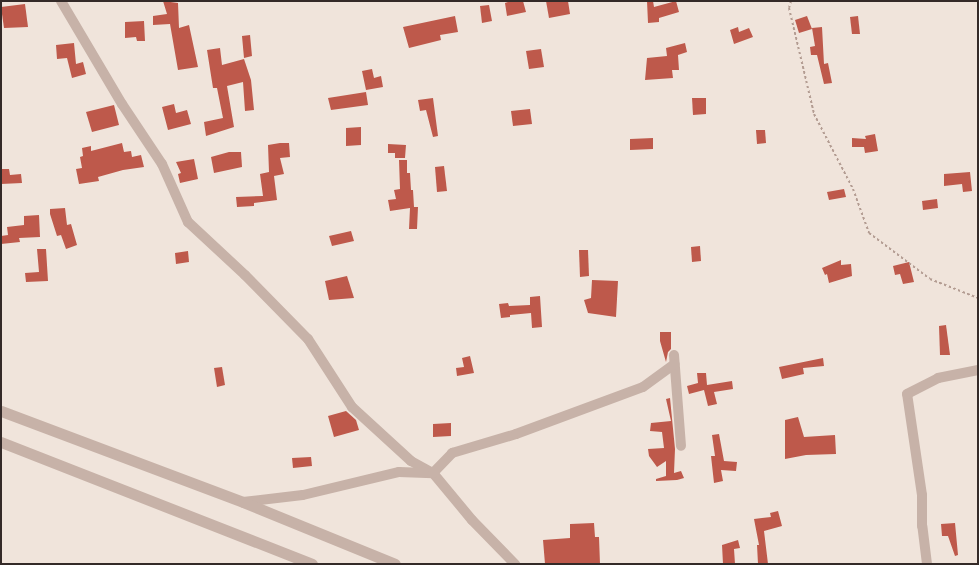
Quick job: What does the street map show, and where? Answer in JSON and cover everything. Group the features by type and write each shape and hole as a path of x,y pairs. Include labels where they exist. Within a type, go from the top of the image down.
{"street":[{"path":"61,1 122,104 162,164 188,222 246,275 308,340 352,407 411,461 433,473 472,520 516,564"},
{"path":"243,502 303,495 399,472 433,473 452,453 516,434 643,387 675,360 682,446"},
{"path":"927,564 922,526 922,496 907,394 938,378 978,370"},
{"path":"1,410 243,502 395,564"},
{"path":"1,442 312,564"}],"path":[{"path":"791,1 789,8 814,114 853,189 869,233 930,279 978,298"}],"building":[{"path":"163,1 178,3 179,28 189,25 198,67 178,70 170,24 153,25 153,16 167,14"},
{"path":"523,1 526,12 507,16 505,3"},
{"path":"546,1 568,1 570,14 549,18"},
{"path":"647,1 653,1 654,7 676,1 679,12 659,18 659,22 648,23"},
{"path":"25,4 28,27 4,28 1,7"},
{"path":"489,5 492,21 482,23 480,6"},
{"path":"455,16 458,32 440,35 441,40 409,48 403,27"},
{"path":"807,16 812,29 799,33 795,20"},
{"path":"858,16 860,34 852,34 850,17"},
{"path":"144,21 145,41 137,41 136,37 125,38 125,22"},
{"path":"738,27 739,32 749,28 753,37 734,44 730,30"},
{"path":"822,27 824,64 828,63 832,83 824,84 817,55 811,55 810,47 815,46 812,28"},
{"path":"250,35 252,56 244,58 242,36"},
{"path":"74,43 76,64 83,62 86,74 72,78 67,58 57,59 56,45"},
{"path":"685,43 687,52 678,55 679,70 672,70 673,78 645,80 647,58 667,56 666,48"},
{"path":"220,48 222,65 244,59 251,80 254,110 245,111 243,82 227,86 234,127 206,136 204,122 223,118 217,88 213,88 207,50"},
{"path":"541,49 544,67 529,69 526,51"},
{"path":"372,69 374,78 381,76 383,87 366,90 362,71"},
{"path":"366,92 368,105 331,110 328,98"},
{"path":"433,98 438,136 433,137 426,110 420,111 418,100"},
{"path":"692,98 706,98 706,114 693,115"},
{"path":"174,104 176,113 187,110 191,124 168,130 162,107"},
{"path":"114,105 119,125 92,132 86,112"},
{"path":"530,109 532,124 513,126 511,111"},
{"path":"361,127 361,145 346,146 346,128"},
{"path":"756,130 765,130 766,143 757,144"},
{"path":"875,134 878,151 865,153 864,147 852,147 852,138 866,139 865,136"},
{"path":"653,138 653,149 630,150 630,139"},
{"path":"122,143 124,152 131,151 132,157 141,155 144,167 123,170 98,177 99,181 79,184 76,169 82,168 80,157 83,156 82,148 91,146 91,151"},
{"path":"289,143 290,157 280,158 284,174 274,176 277,200 254,203 254,206 237,207 236,197 263,196 260,174 269,172 268,145"},
{"path":"388,144 406,145 405,158 395,158 395,153 388,153"},
{"path":"229,152 241,152 242,167 214,173 211,157"},
{"path":"194,159 198,179 180,183 178,174 181,173 176,162"},
{"path":"399,160 407,160 407,173 410,173 414,207 418,207 417,229 409,229 410,208 390,211 388,200 396,199 394,190 400,189"},
{"path":"444,166 447,191 437,192 435,167"},
{"path":"1,169 9,169 10,175 21,174 22,183 1,184"},
{"path":"970,172 972,191 963,192 962,184 944,186 944,174"},
{"path":"844,189 846,197 829,200 827,192"},
{"path":"937,199 938,208 923,210 922,201"},
{"path":"65,208 67,225 71,224 77,245 66,249 61,235 57,236 50,214 50,209"},
{"path":"39,215 40,237 19,238 20,242 1,244 1,236 8,235 7,227 24,225 24,216"},
{"path":"351,231 354,241 332,246 329,236"},
{"path":"700,246 701,261 692,262 691,247"},
{"path":"37,249 46,249 48,281 26,282 25,273 39,272"},
{"path":"579,250 588,250 589,276 580,277"},
{"path":"188,251 189,262 176,264 175,253"},
{"path":"841,260 841,265 851,264 852,276 829,283 827,274 825,275 822,268"},
{"path":"909,262 914,282 903,284 900,274 895,275 893,266"},
{"path":"347,276 354,298 329,300 325,281"},
{"path":"592,280 618,281 616,317 588,313 584,300 591,298"},
{"path":"540,296 542,327 532,328 531,313 501,318 499,304 508,303 509,306 530,305 530,297"},
{"path":"946,325 950,355 940,355 939,326"},
{"path":"660,332 671,332 671,349 668,352 666,362 660,341"},
{"path":"470,356 474,373 457,376 456,368 464,367 462,358"},
{"path":"823,358 824,366 803,368 804,374 782,379 779,367"},
{"path":"222,367 225,385 217,387 214,368"},
{"path":"697,373 706,373 707,385 732,381 733,389 714,392 717,404 708,406 704,390 689,394 687,386 698,383"},
{"path":"670,398 675,449 674,473 681,471 684,478 656,481 656,479 666,476 666,461 657,467 649,456 648,449 664,448 662,432 650,431 651,423 671,421 666,399"},
{"path":"346,411 356,420 359,430 334,437 328,416"},
{"path":"798,417 804,437 835,435 836,454 806,455 785,459 785,420"},
{"path":"451,423 451,436 433,437 433,424"},
{"path":"719,434 724,461 737,462 736,471 721,470 723,481 714,483 711,456 715,456 712,435"},
{"path":"311,457 312,466 293,468 292,458"},
{"path":"778,511 782,526 764,531 768,564 758,564 757,545 759,545 754,519 771,517 770,513"},
{"path":"594,523 595,537 599,537 600,564 545,564 543,540 570,538 570,524"},
{"path":"955,523 958,555 955,556 948,536 942,536 941,524"},
{"path":"738,540 740,548 734,549 735,564 723,564 722,545"}]}
